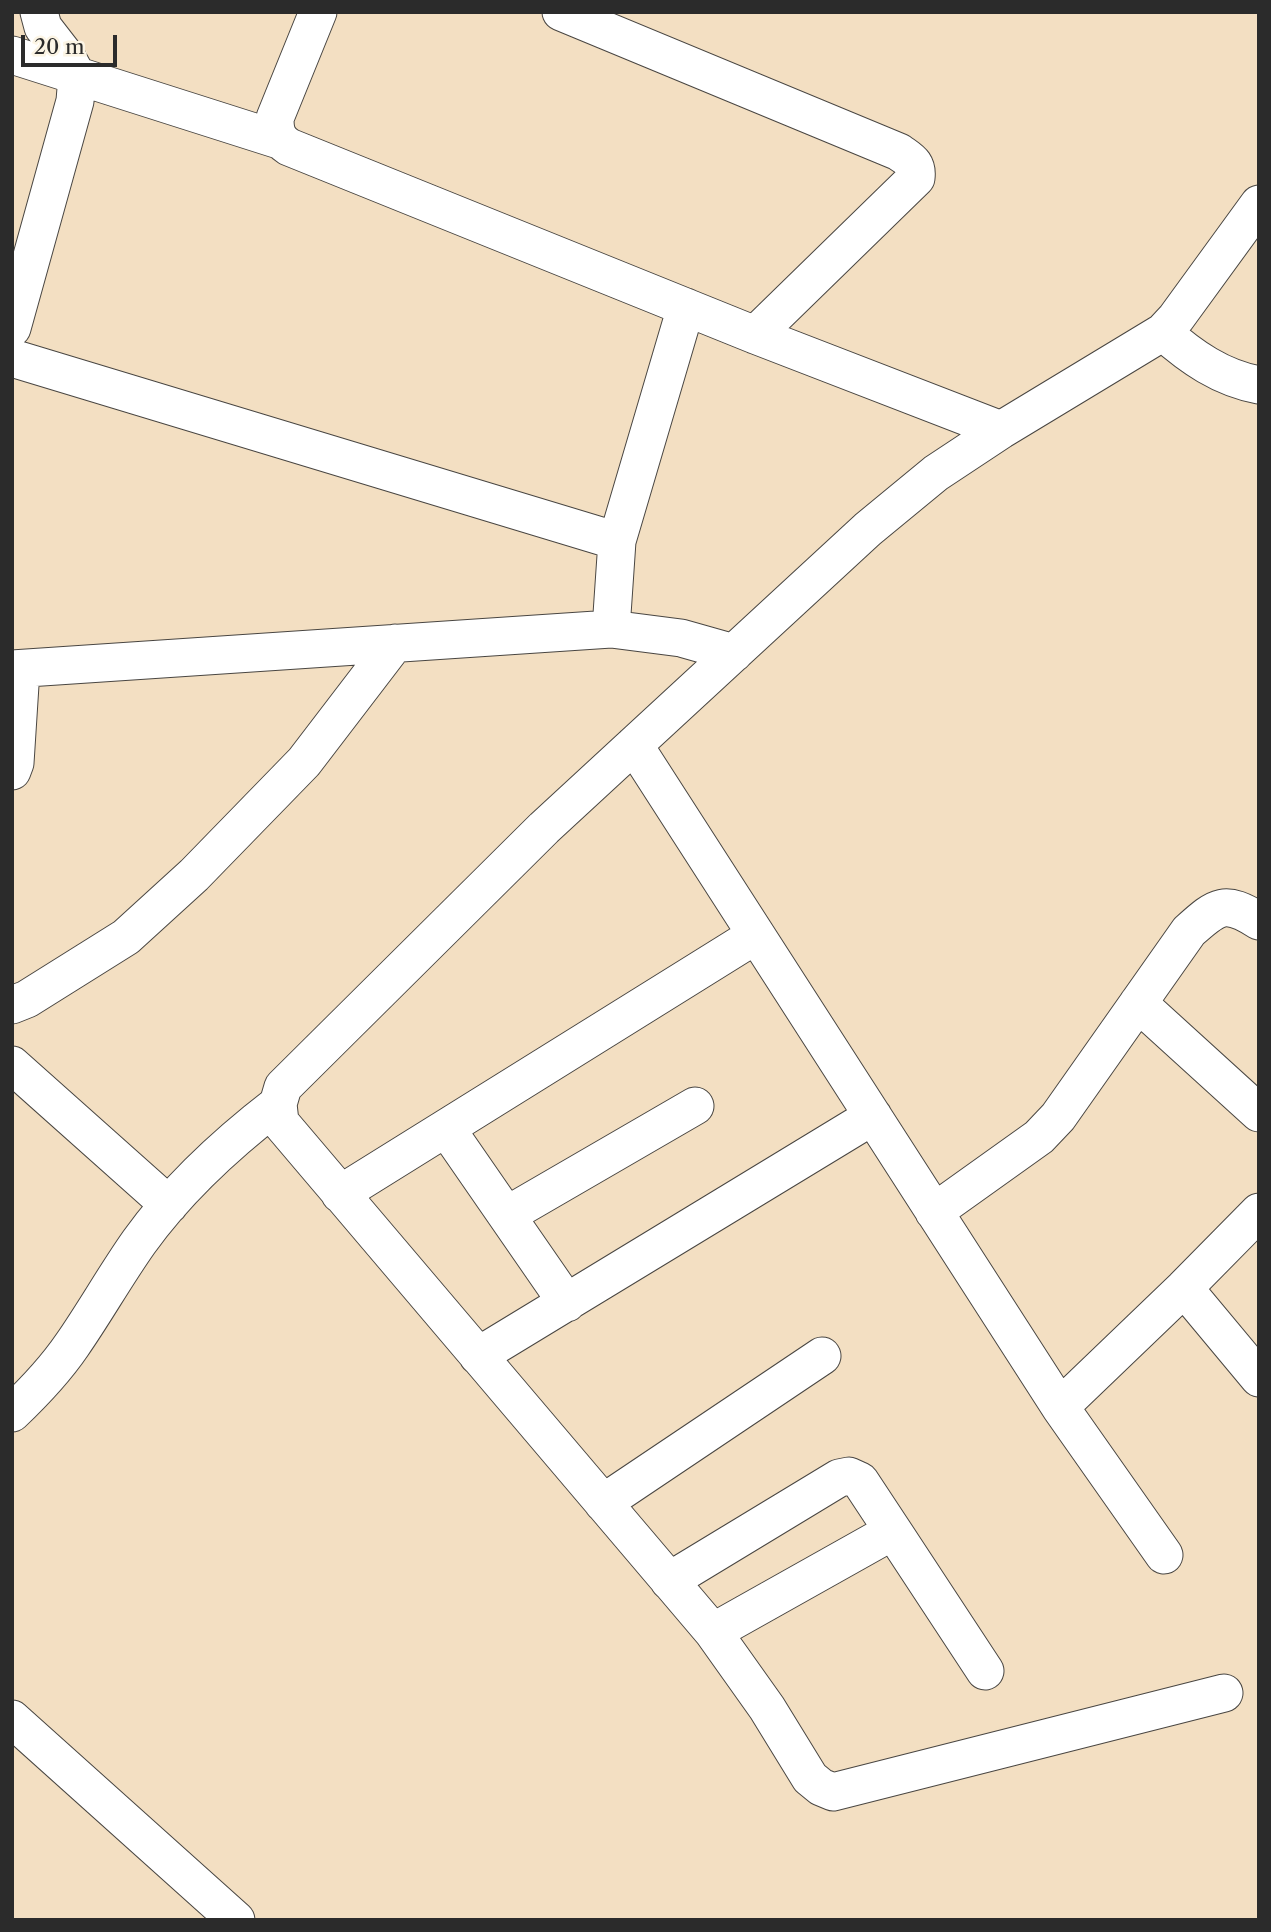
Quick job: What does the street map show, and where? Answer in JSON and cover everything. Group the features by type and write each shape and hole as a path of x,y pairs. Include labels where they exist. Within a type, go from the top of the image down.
{"street":[{"path":"38,12 43,27 77,76 75,101 13,334 617,541"},
{"path":"279,140 275,130 275,118 318,12"},
{"path":"561,12 898,152 913,162 917,170 916,178 755,335"},
{"path":"12,55 279,140 302,153 755,335 1001,430"},
{"path":"1224,1693 833,1793 821,1787 810,1778 767,1709 713,1632 280,1122 278,1104 283,1087 544,828 868,529 936,472 1163,332 1259,204"},
{"path":"611,629 617,541 686,307"},
{"path":"1163,332 1197,360 1247,383 1259,385"},
{"path":"12,771 15,763 17,669 611,629 681,638 734,653"},
{"path":"12,1005 27,999 126,937 194,875 304,762 395,643"},
{"path":"634,745 1060,1407 1164,1555"},
{"path":"934,1212 1039,1137 1064,1110 1189,932 1210,912 1225,907 1241,909 1259,920"},
{"path":"341,1194 756,935"},
{"path":"1138,1003 1259,1113"},
{"path":"12,1065 169,1205"},
{"path":"12,1413 43,1383 71,1347 139,1242 169,1205 213,1158 278,1104"},
{"path":"507,1215 695,1106"},
{"path":"478,1356 873,1116"},
{"path":"446,1128 568,1303"},
{"path":"1060,1407 1256,1221"},
{"path":"1184,1288 1259,1378"},
{"path":"603,1503 822,1356"},
{"path":"669,1581 839,1478 849,1476 860,1481 985,1671"},
{"path":"713,1632 893,1531"},
{"path":"12,1719 236,1920"}]}
